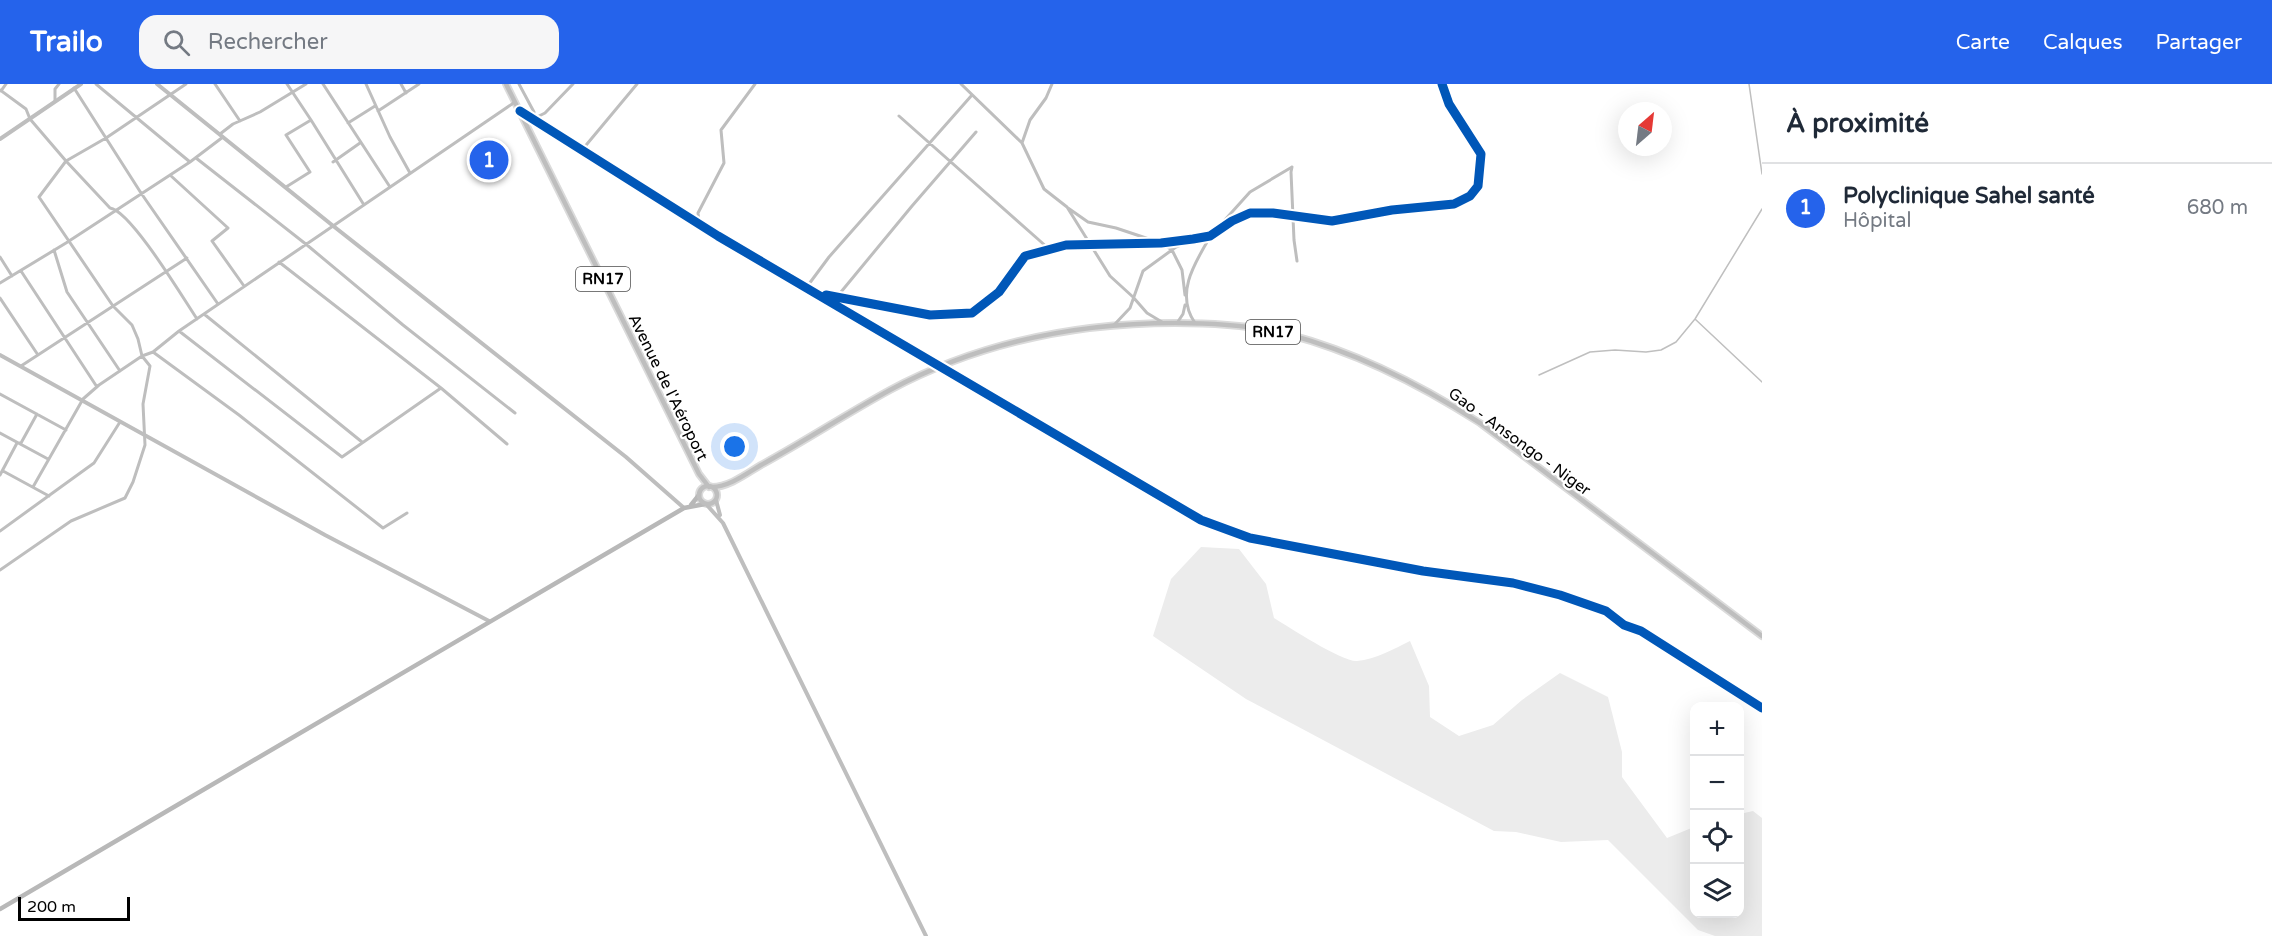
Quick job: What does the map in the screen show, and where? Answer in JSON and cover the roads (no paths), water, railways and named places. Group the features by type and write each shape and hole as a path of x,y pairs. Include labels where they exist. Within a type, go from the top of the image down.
{"main road":[{"name":"Avenue de l'Aéroport","path":"506,84 699,474"},
{"name":"Gao - Ansongo - Niger","path":"729,483 890,390 939,367 979,352 1027,338 1084,328 1163,323 1237,325 1288,334 1373,364 1428,391 1480,423 1762,636"},
{"name":"RN17","path":"699,474 711,487 729,483"},
{"name":"RN17","path":"699,474 700,493"},
{"name":"RN17","path":"716,498 729,483"},
{"path":"0,909 687,507 696,501 700,493 711,487 716,491 716,498 712,504 687,507"},
{"path":"700,493 701,500 706,504"}],"street":[{"path":"6,84 1,90 26,109 30,119 66,161 110,208 116,209 134,226 197,319"},
{"path":"55,101 55,89 59,84"},
{"path":"0,139 81,84"},
{"path":"96,84 190,162"},
{"path":"157,84 687,507"},
{"path":"0,570 71,521 125,498 139,466 145,445 143,404 150,366 142,356 132,325 113,306 39,197 66,161 106,138 186,84"},
{"path":"215,84 240,121"},
{"path":"287,84 311,120 334,162 364,205"},
{"path":"0,283 196,158 240,121 260,112 306,84"},
{"path":"323,84 390,187"},
{"path":"366,84 410,173"},
{"path":"401,84 406,93"},
{"path":"378,111 419,84"},
{"path":"519,84 534,112 533,119"},
{"path":"533,119 545,113 573,84"},
{"path":"582,150 637,84"},
{"path":"699,225 698,213 724,163 721,130 755,84"},
{"path":"961,84 1022,142 1044,189 1088,222 1116,228 1161,243 1172,250 1182,270 1189,315 1195,323"},
{"path":"1022,142 1030,120 1046,98 1052,84"},
{"path":"813,292 930,315 972,312 999,292 1025,256 1066,245 1161,243 1193,239 1210,236 1232,220 1250,213 1294,215 1332,221 1392,210 1454,204 1470,196 1478,186 1481,154 1449,104 1442,84"},
{"path":"74,88 141,193 218,304"},
{"path":"806,288 829,257 972,95"},
{"path":"33,487 83,399 97,387 142,356 153,352 179,331 307,245 332,225 515,102"},
{"path":"348,123 375,106"},
{"path":"520,111 699,225 1201,520 1250,538 1423,571 1513,583 1560,595 1606,611 1624,625 1641,631 1762,708"},
{"path":"899,116 1048,248"},
{"path":"286,187 310,172 286,135 311,120"},
{"path":"836,298 976,132"},
{"path":"334,162 360,143"},
{"path":"196,158 307,245 403,326 515,413"},
{"path":"1177,323 1183,314 1186,302 1188,275 1210,236 1250,192 1292,167 1294,240 1297,261"},
{"path":"170,175 228,228 212,241 244,286"},
{"path":"1067,207 1110,276 1147,313 1163,323"},
{"path":"1114,325 1130,308 1143,271 1172,250 1193,239"},
{"path":"54,250 67,292 120,371"},
{"path":"0,257 12,276"},
{"path":"21,366 187,258"},
{"path":"279,262 441,388 507,444"},
{"path":"21,271 97,387"},
{"path":"0,298 38,355"},
{"path":"204,314 362,442"},
{"path":"179,331 342,458 441,388"},
{"path":"153,352 239,415 383,528 407,513"},
{"path":"0,355 325,534 489,621"},
{"path":"0,394 66,430"},
{"path":"37,414 21,443 17,443 1,473 49,496"},
{"path":"0,531 94,463 121,421"},
{"path":"0,433 48,459"},
{"path":"716,498 721,519 926,936"},
{"path":"706,504 721,519"}],"waterway":[{"path":"1749,84 1762,174"},
{"path":"1539,375 1590,352 1615,350 1646,352 1661,350 1676,342 1695,319 1762,209"},
{"path":"1695,319 1762,382"}],"place":[{"name":"Polyclinique Sahel santé","path":"489,160"}]}
